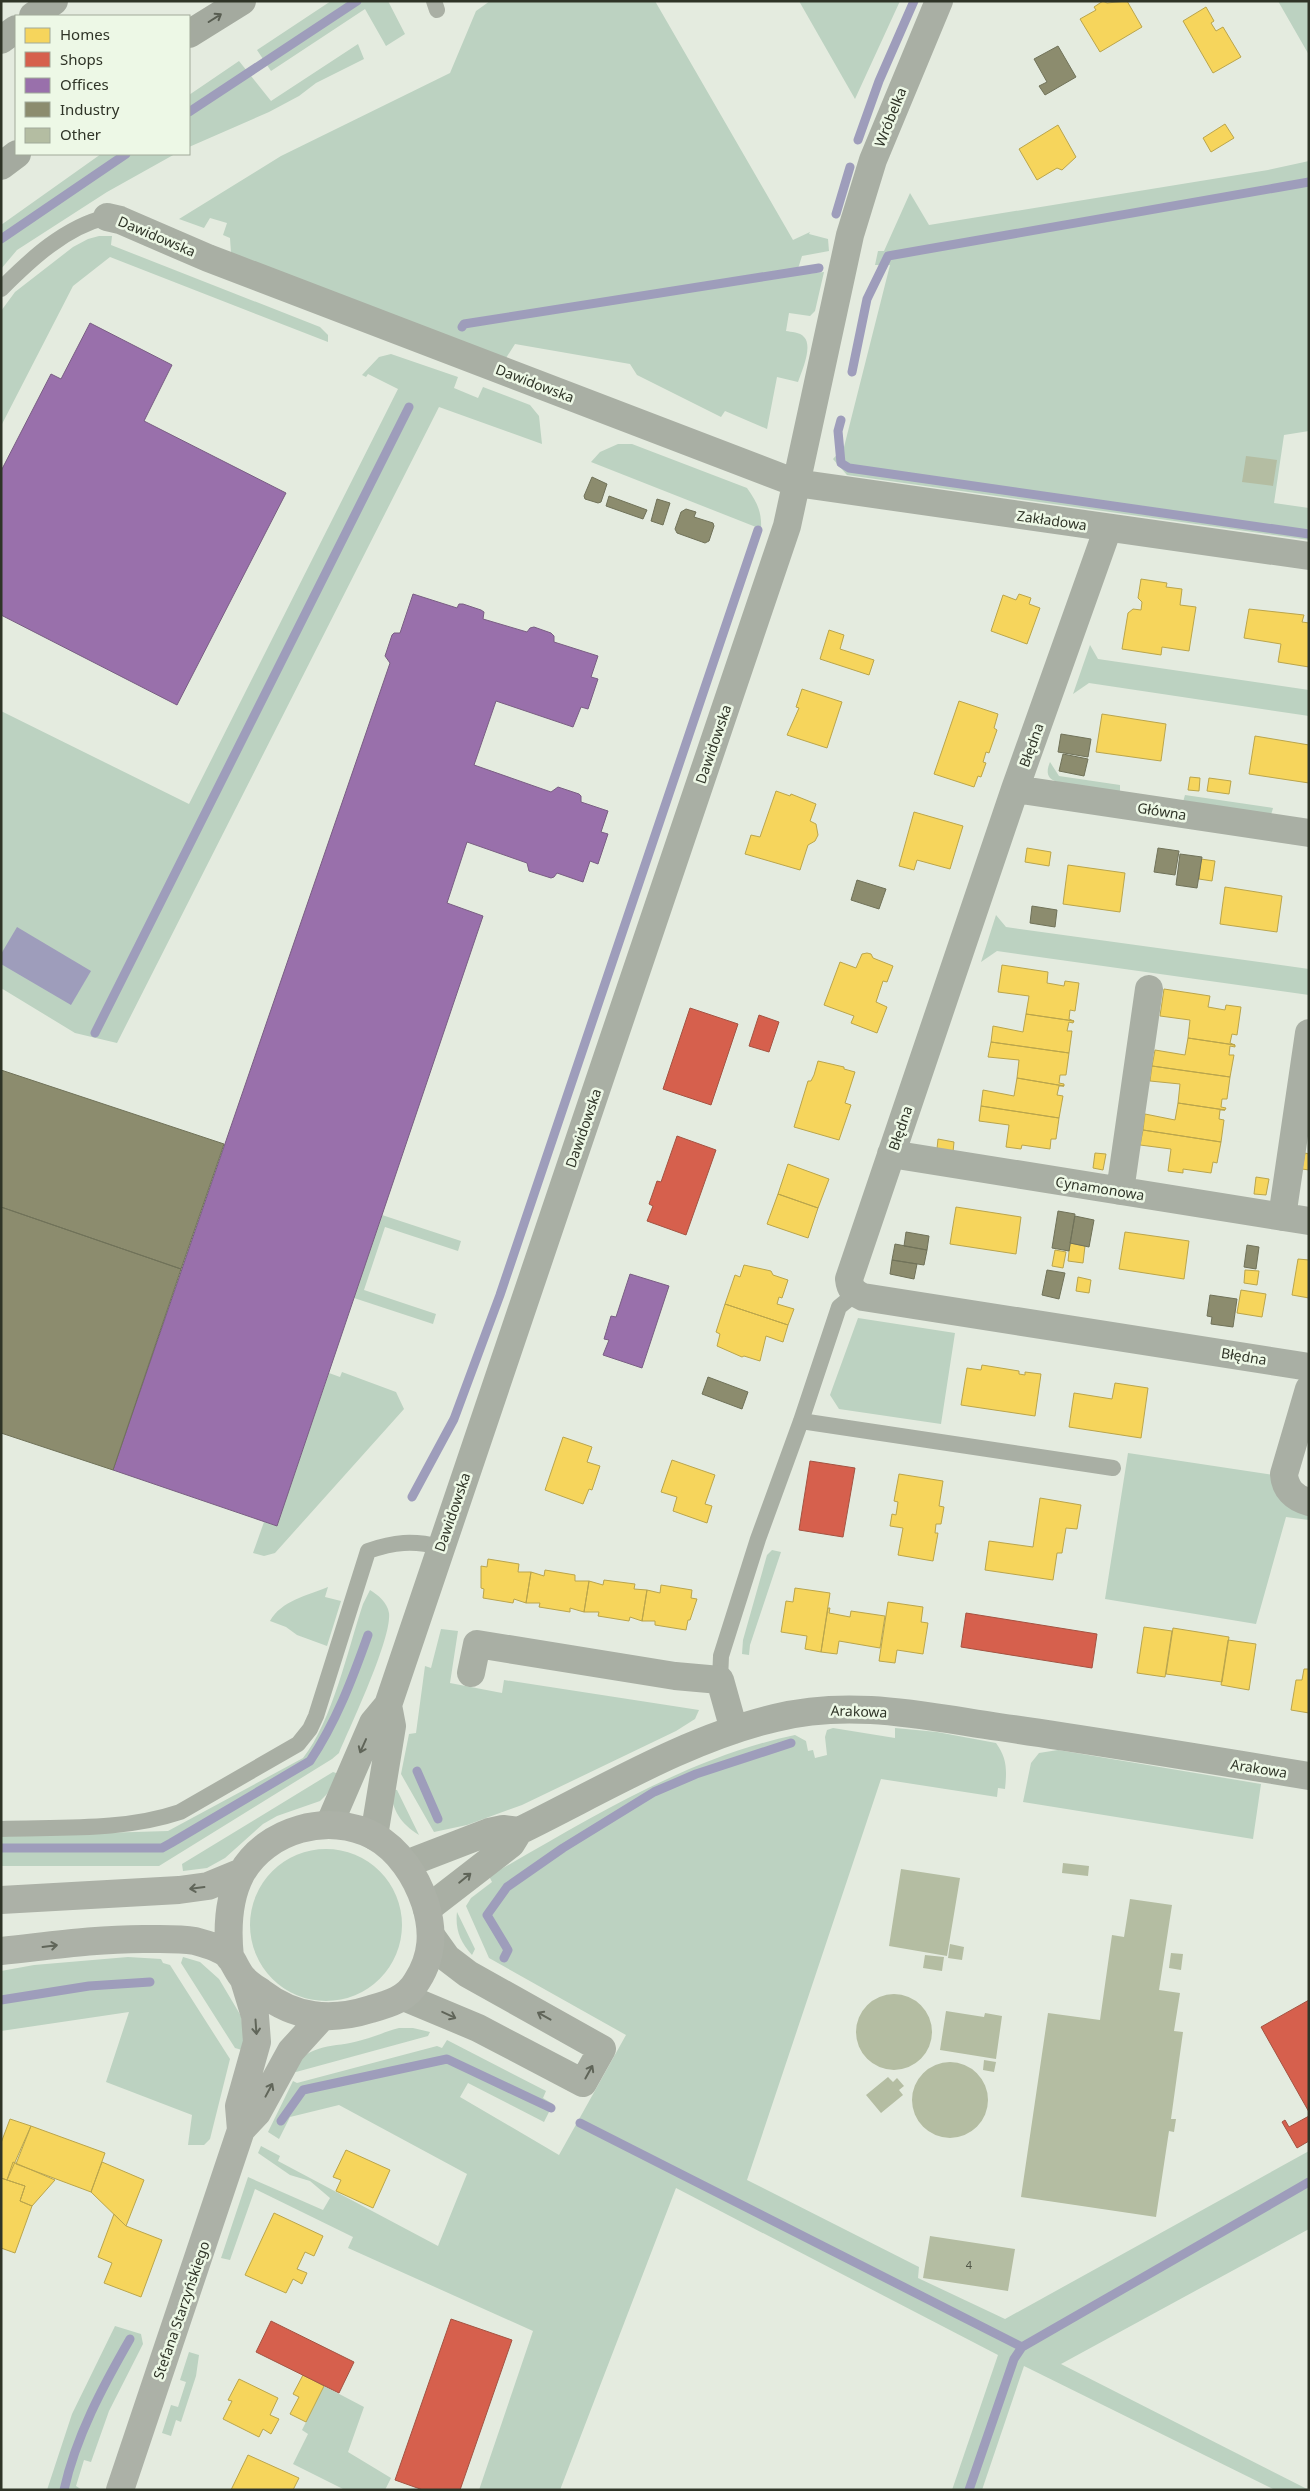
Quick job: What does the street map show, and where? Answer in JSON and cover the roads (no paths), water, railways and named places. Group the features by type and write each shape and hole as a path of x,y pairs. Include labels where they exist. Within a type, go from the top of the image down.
{"highway":[{"path":"35,15 54,1"},
{"path":"190,33 242,1"},
{"path":"1,40 15,30"},
{"path":"1,166 16,155"}],"street":[{"name":"Wróbelka","path":"796,483 850,235 873,160 939,1"},
{"name":"Dawidowska","path":"107,217 120,220 208,258 796,483 787,526 388,1704 373,1723 328,1825"},
{"name":"Zakładowa","path":"796,483 1309,556"},
{"name":"Błędna","path":"1108,528 1015,789 849,1279 850,1286 855,1294 863,1297 1309,1367"},
{"name":"Główna","path":"1015,789 1309,833"},
{"path":"1120,1191 1149,989"},
{"path":"1282,1217 1309,1033"},
{"name":"Cynamonowa","path":"891,1154 1309,1221"},
{"path":"1309,1388 1284,1474 1284,1483 1291,1494 1309,1502"},
{"path":"471,1673 477,1644 674,1676 720,1680 734,1730"},
{"name":"Dawidowska","path":"374,1836 392,1726 388,1704"},
{"name":"Arakowa","path":"519,1831 688,1748 734,1730 793,1714 830,1709 868,1708 1021,1730 1309,1776"},
{"path":"1,1900 198,1888 227,1880 242,1872 261,1850 287,1833 303,1827 328,1825 347,1827 374,1836 394,1851 406,1864 418,1884 427,1909 432,1937 424,1968 417,1983 404,1997 391,2004 358,2013 322,2017 295,2012 282,2006 208,1945 175,1939 104,1939 1,1951"},
{"path":"406,1864 489,1832 503,1829 519,1831 511,1844 427,1909"},
{"name":"Stefana Starzyńskiego","path":"241,2130 239,2106 257,2042 255,2016 237,1969 229,1922 234,1893 242,1872"},
{"path":"404,1997 478,2028 583,2083 602,2049 468,1974 447,1958 432,1937"},
{"name":"Stefana Starzyńskiego","path":"120,2490 241,2130 257,2112 291,2051 322,2017"}],"lane":[{"path":"1,288 54,242 85,224 107,217"},
{"path":"720,1680 721,1656 758,1539 801,1422 839,1307 855,1294"},
{"path":"801,1422 1113,1468"},
{"path":"1,1829 118,1824 161,1819 180,1812 298,1744 305,1738 316,1716 368,1551 392,1543 411,1541 440,1547"}],"water":[{"path":"17,927 91,971 71,1005 1,964 1,954"}],"waterway":[{"path":"190,111 357,1"},
{"path":"858,140 879,81 914,1"},
{"path":"1,239 125,155"},
{"path":"836,214 850,167"},
{"path":"852,372 867,299 888,256 1309,182"},
{"path":"462,327 464,324 819,268"},
{"path":"95,1033 409,407"},
{"path":"841,420 838,431 841,463 849,468 1309,534"},
{"path":"412,1497 454,1419 500,1295 758,530"},
{"path":"1,1848 162,1848 171,1843 310,1761 328,1731 343,1700 368,1635"},
{"path":"504,1958 508,1950 487,1915 507,1887 563,1848 654,1792 696,1774 791,1743"},
{"path":"417,1771 438,1819"},
{"path":"1,2000 89,1986 150,1982"},
{"path":"281,2121 303,2090 447,2059 551,2108"},
{"path":"580,2123 1022,2347"},
{"path":"969,2490 1014,2359 1022,2347 1309,2182"},
{"path":"64,2490 69,2470 91,2412 130,2339"}]}
